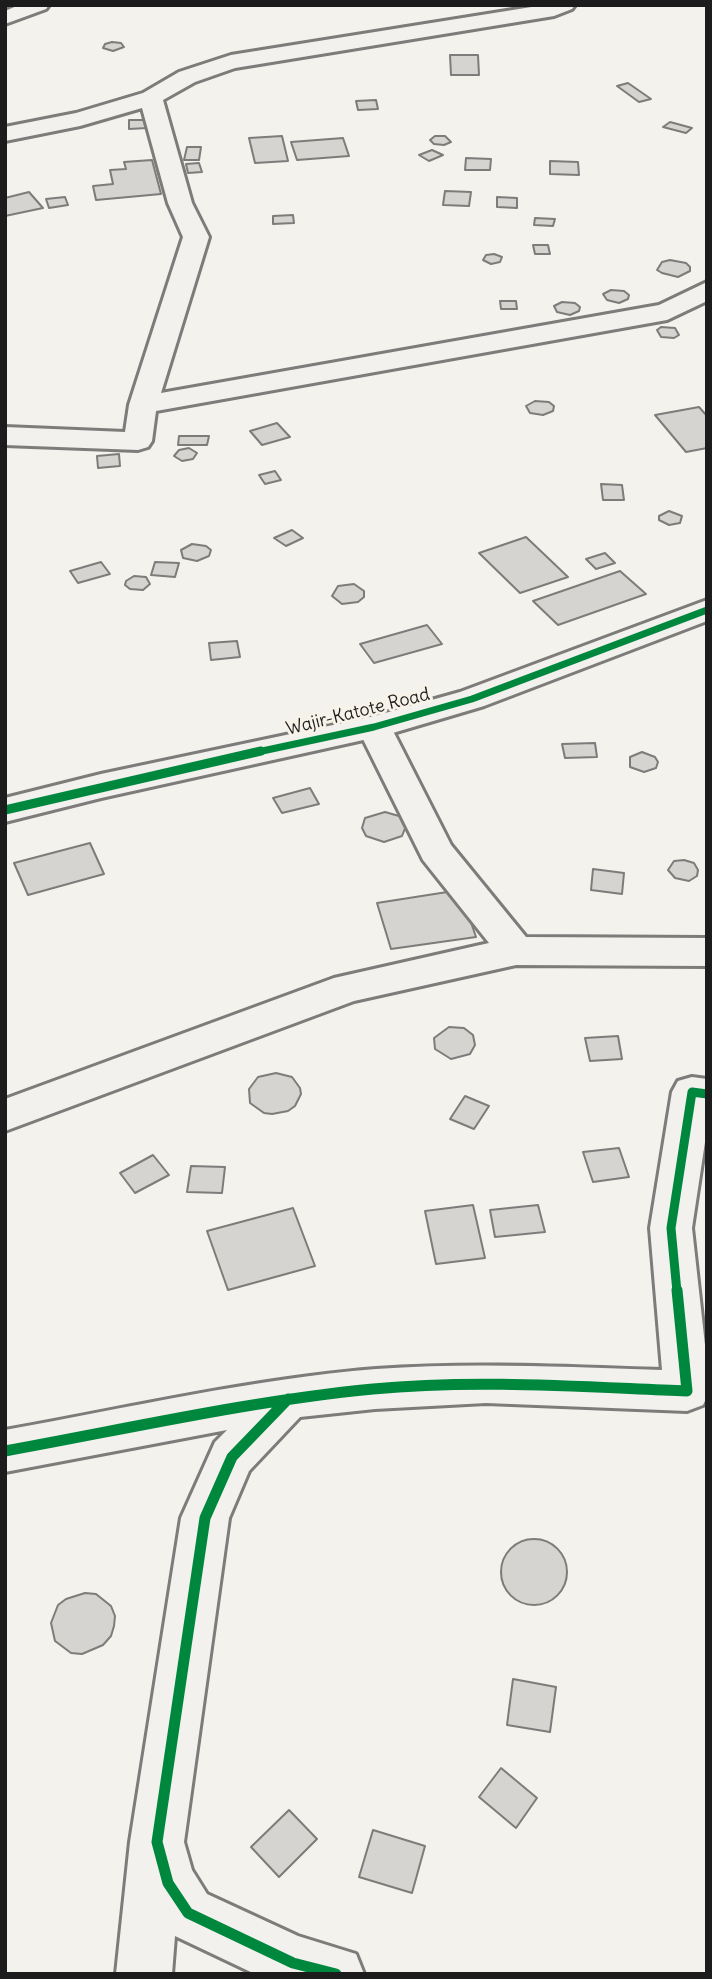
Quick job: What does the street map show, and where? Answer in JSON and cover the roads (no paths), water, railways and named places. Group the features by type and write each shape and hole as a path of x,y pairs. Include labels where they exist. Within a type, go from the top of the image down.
{"street":[{"path":"5,18 39,5"},
{"path":"5,134 80,119 151,98 187,77 231,62 565,5"},
{"path":"5,436 138,441 143,405 195,237 180,203 151,98"},
{"path":"143,405 667,312 707,290"},
{"name":"Wajir-Katote Road","path":"5,810 101,786 374,727 472,699 707,610"},
{"path":"374,727 436,851 516,951"},
{"path":"5,1115 348,988 516,951 707,952"},
{"path":"5,1451 288,1399 374,1390 486,1383 687,1391 671,1228 692,1092 707,1094"},
{"path":"144,1974 157,1842 205,1518 232,1457 288,1399"},
{"path":"157,1842 167,1882 188,1913 293,1963 337,1974"}]}
